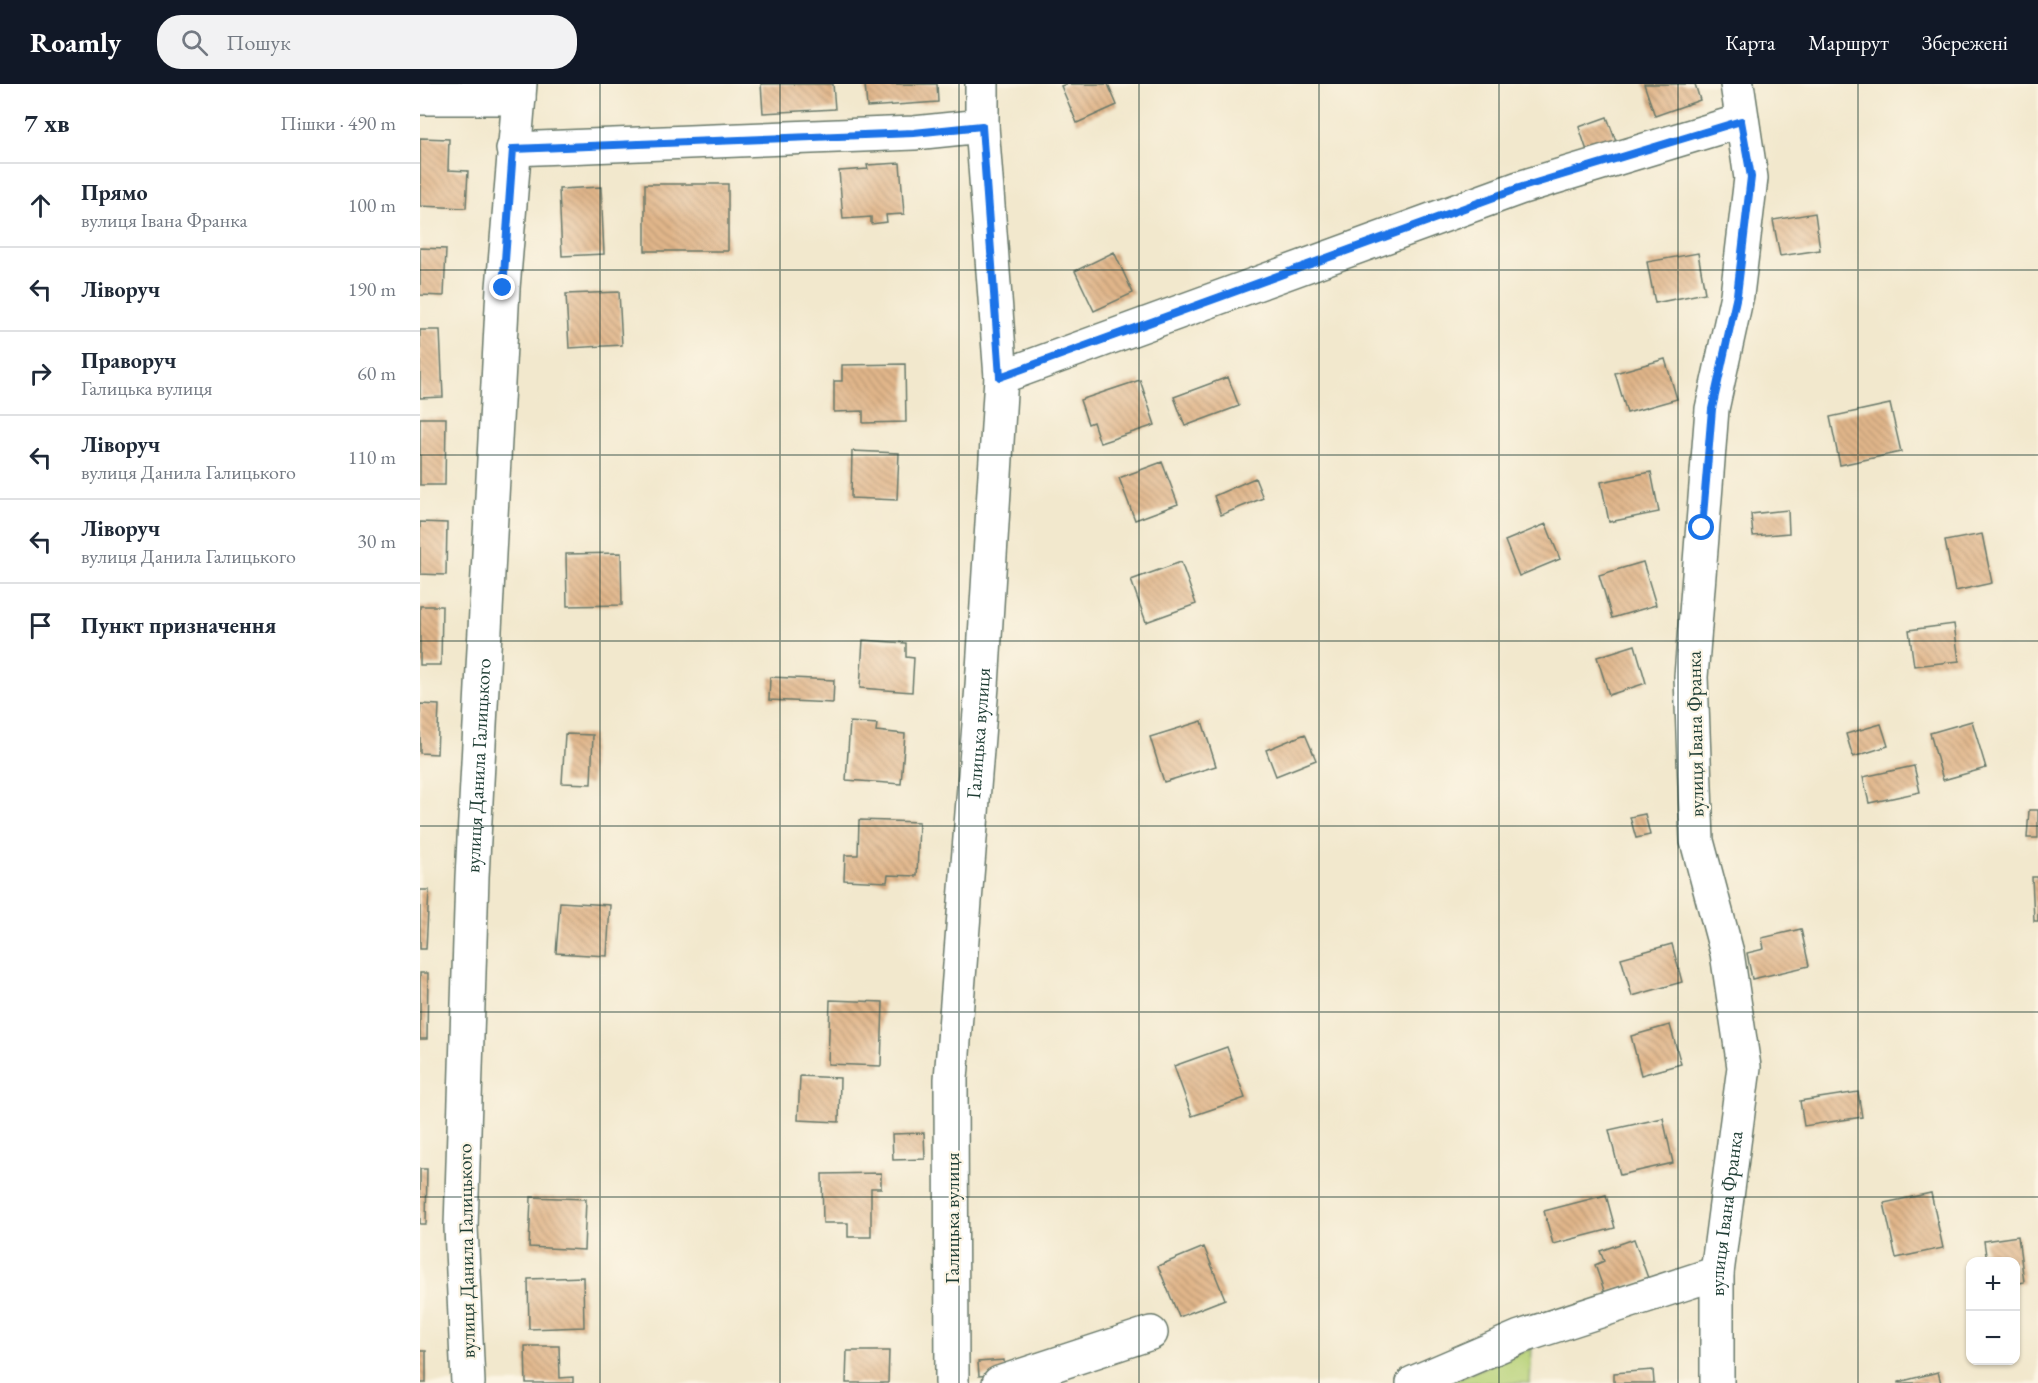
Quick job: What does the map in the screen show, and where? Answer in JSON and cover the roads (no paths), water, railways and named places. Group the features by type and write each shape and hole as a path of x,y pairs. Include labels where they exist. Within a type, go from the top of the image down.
{"street":[{"name":"Галицька вулиця","path":"952,1383 951,1079 982,686 1000,377 982,126 982,84"},
{"name":"вулиця Івана Франка","path":"1717,1383 1717,1273 1744,1067 1727,953 1697,841 1691,677 1712,409 1737,295 1751,177 1737,84"},
{"path":"420,98 520,91"},
{"name":"вулиця Данила Галицького","path":"468,1383 461,1227 472,877 503,288 513,149 520,91"},
{"path":"1000,377 1519,188 1741,121"},
{"path":"513,149 914,133 982,126"},
{"path":"1413,1383 1520,1337 1717,1273"},
{"path":"999,1383 1151,1333"}]}
